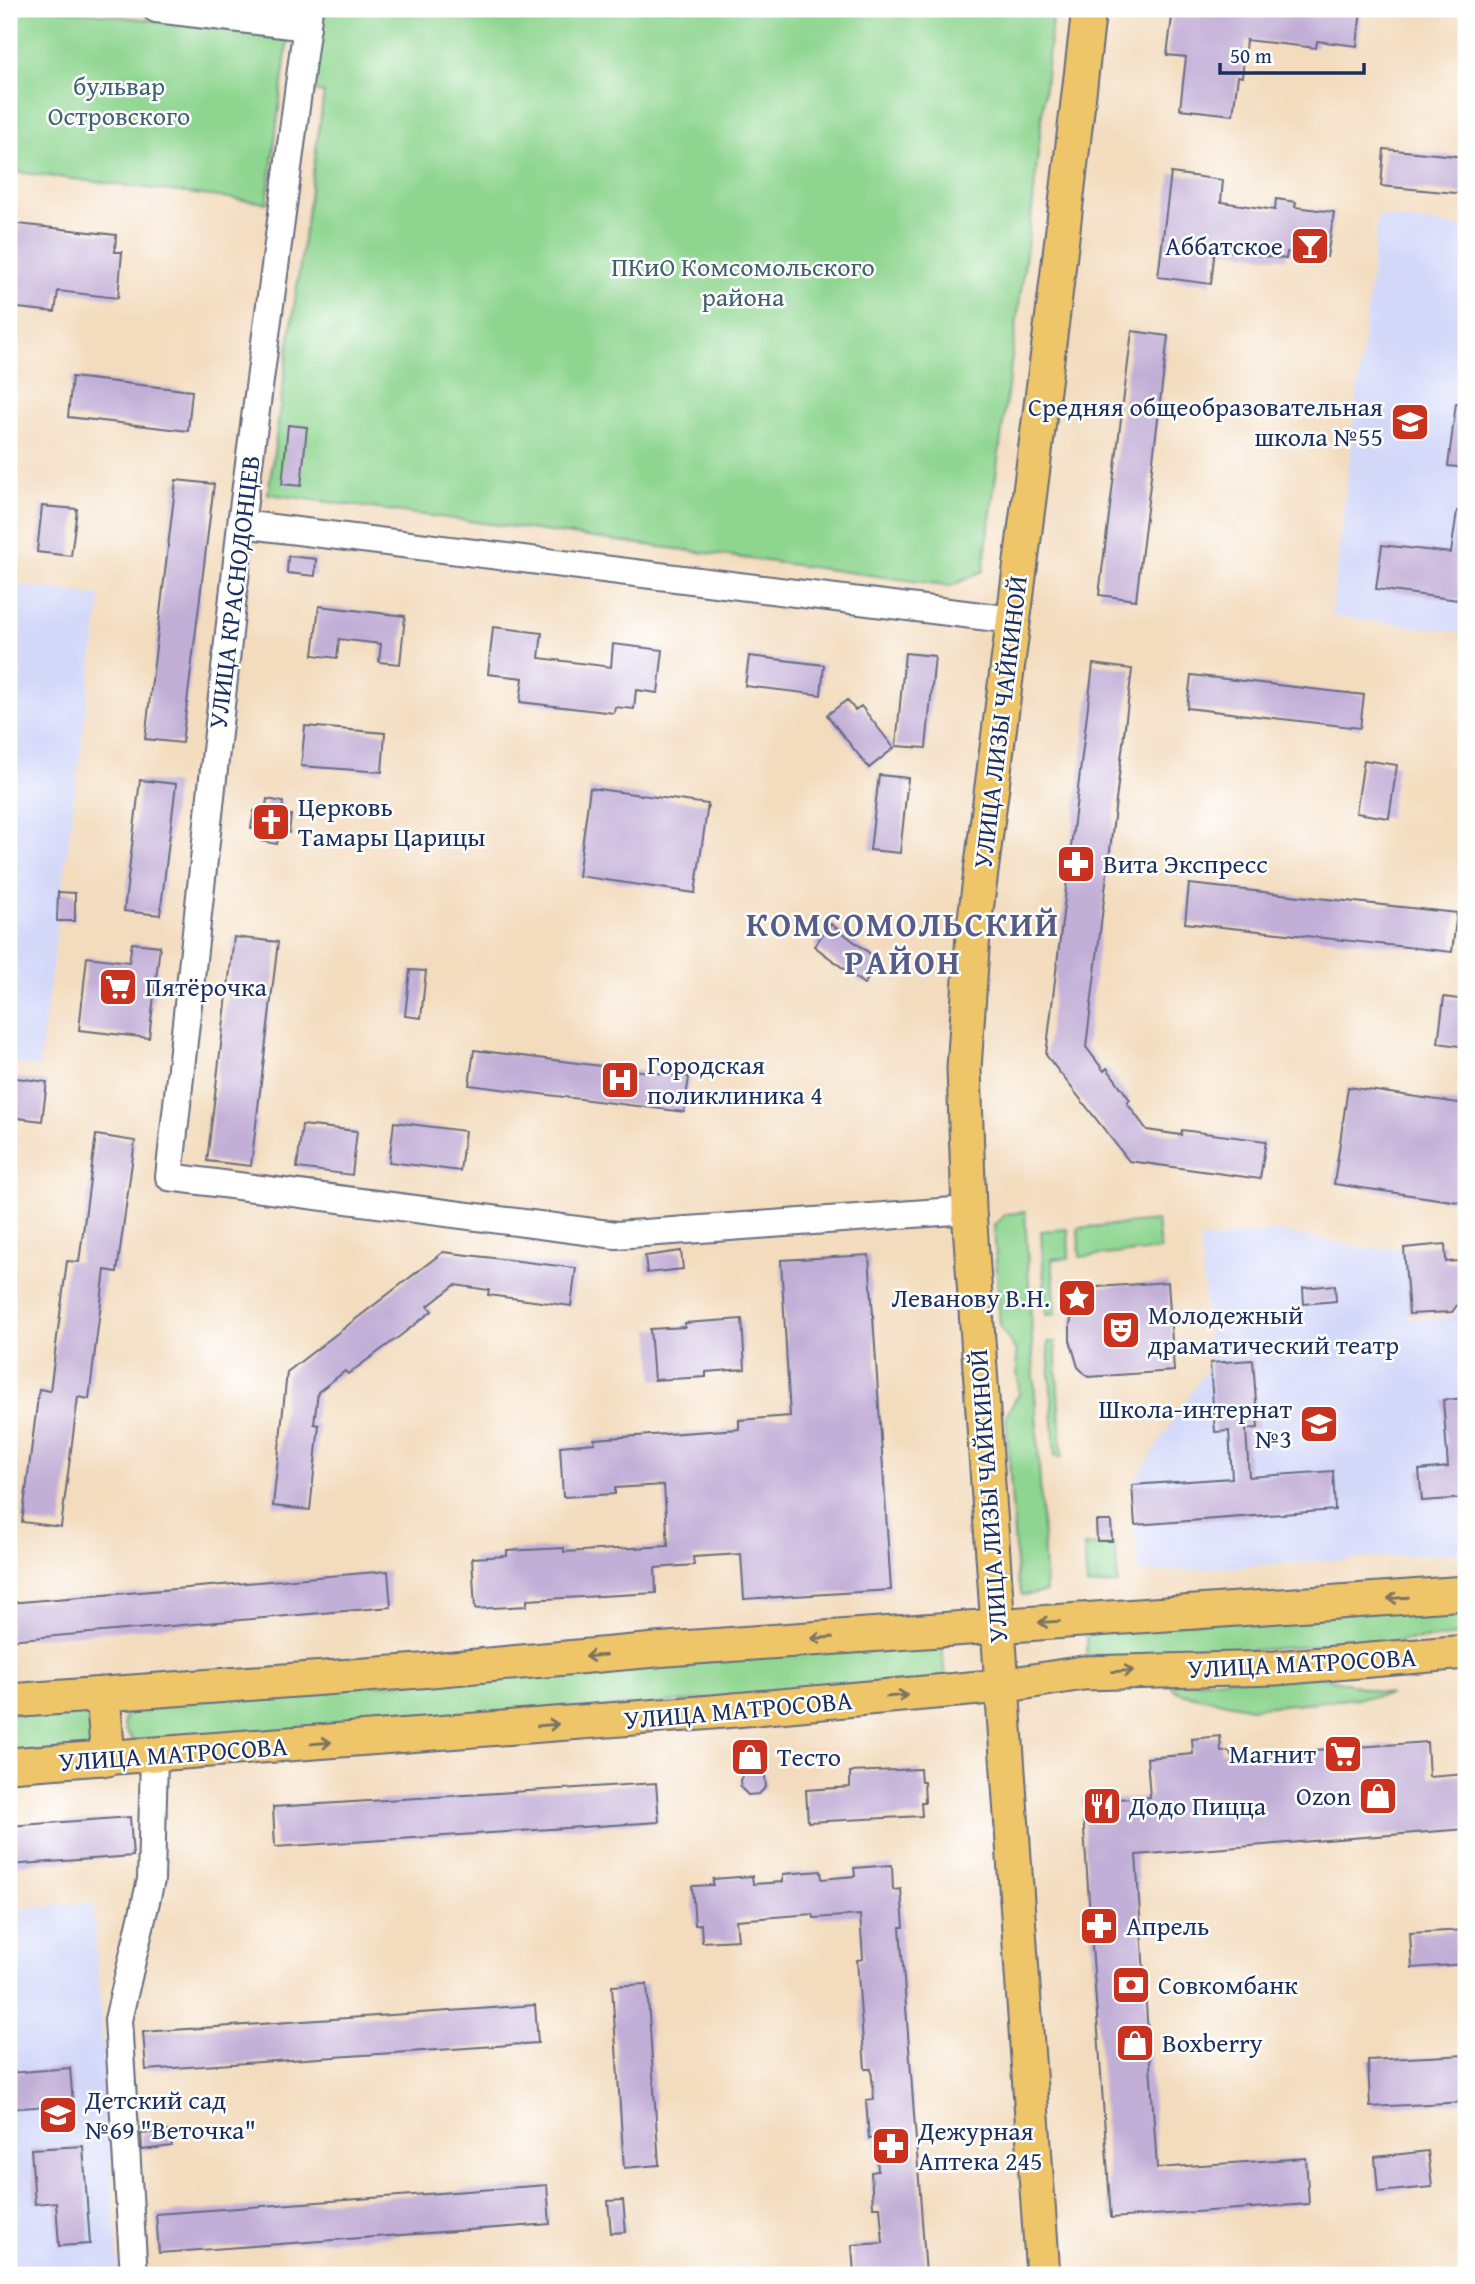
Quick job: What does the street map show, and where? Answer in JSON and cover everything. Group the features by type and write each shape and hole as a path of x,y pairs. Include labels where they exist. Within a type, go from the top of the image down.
{"main road":[{"name":"УЛИЦА ЛИЗЫ ЧАЙКИНОЙ","path":"1043,2275 969,1210 964,1069 973,934 1089,9"},
{"path":"9,1701 997,1625 1466,1593"},
{"name":"УЛИЦА МАТРОСОВА","path":"9,1765 674,1716 1002,1686 1083,1673 1276,1668 1466,1652"},
{"path":"103,1695 108,1759"}],"street":[{"path":"156,9 308,18"},
{"name":"УЛИЦА КРАСНОДОНЦЕВ","path":"308,18 241,524 169,1177 616,1235 969,1210"},
{"path":"241,524 1013,620"},
{"path":"134,2275 118,2020 151,1880 154,1756"}],"shaded area":[{"name":"Средняя общеобразовательная школа №55","path":"1378,216 1466,228 1466,633 1331,616"},
{"path":"9,583 101,596 39,1067 9,1063"},
{"name":"Школа-интернат №3","path":"1279,1231 1369,1249 1404,1248 1409,1320 1453,1316 1466,1301 1466,1552 1139,1573 1132,1485 1210,1363 1200,1240"},
{"name":"Детский сад №69 \"Веточка\"","path":"93,1903 119,2275 9,2275 9,1956 22,1954 19,1908"}],"green space":[{"name":"бульвар Островского","path":"9,9 59,9 288,37 267,203 9,171"},
{"name":"ПКиО Комсомольского района","path":"320,9 1053,9 1033,202 983,571 951,586 268,494 324,93 309,90"},
{"path":"1025,1212 1046,1592 1022,1595 1017,1579 1006,1415 1019,1394 1016,1351 1000,1327 994,1225 1006,1214"},
{"path":"1157,1221 1160,1250 1080,1257 1078,1228"},
{"path":"1068,1229 1069,1258 1052,1259 1056,1314 1046,1315 1041,1231"},
{"path":"1048,1342 1055,1342 1062,1457 1055,1457"},
{"path":"1115,1544 1118,1584 1087,1586 1084,1546"},
{"path":"1466,1602 1466,1636 1087,1661 1087,1630"},
{"path":"942,1642 945,1681 138,1744 128,1735 124,1725 126,1714 134,1703"},
{"path":"1298,1670 1390,1695 1250,1708 1181,1693 1171,1685"},
{"path":"83,1709 93,1717 97,1726 89,1749 9,1754 9,1714"}],"building":[{"path":"1173,9 1361,9 1357,46 1317,41 1316,48 1246,40 1242,77 1238,76 1233,115 1180,109 1186,57 1167,55"},
{"path":"1384,149 1466,157 1466,194 1381,186"},
{"path":"1171,173 1223,180 1221,202 1275,210 1276,199 1296,202 1295,207 1334,212 1327,257 1287,252 1286,259 1215,249 1211,284 1158,277"},
{"path":"9,223 116,235 115,252 122,252 118,298 58,291 55,312 9,307"},
{"path":"1132,331 1168,336 1136,600 1099,595"},
{"path":"72,377 192,391 188,431 68,417"},
{"path":"1456,403 1466,404 1466,468 1448,466"},
{"path":"288,425 307,427 301,486 282,484"},
{"path":"176,480 214,484 182,743 145,739"},
{"path":"42,506 77,509 71,556 37,552"},
{"path":"1457,511 1466,512 1466,601 1376,589 1382,545 1451,553"},
{"path":"288,556 316,559 315,576 287,573"},
{"path":"319,606 405,616 400,664 379,662 381,644 339,639 337,658 313,655"},
{"path":"493,627 542,633 539,658 611,667 613,644 663,650 658,693 636,690 634,709 615,707 614,713 520,702 523,678 488,674"},
{"path":"905,653 935,656 926,748 896,746"},
{"path":"749,656 824,665 821,695 745,686"},
{"path":"1093,664 1132,669 1086,1047 1104,1071 1107,1068 1130,1100 1127,1103 1147,1130 1181,1135 1182,1130 1266,1141 1260,1179 1129,1161 1046,1055"},
{"path":"1191,675 1364,695 1360,728 1187,708"},
{"path":"847,700 855,710 861,706 894,748 869,768 827,715"},
{"path":"305,726 385,733 382,772 301,766"},
{"path":"1364,760 1397,765 1389,818 1356,813"},
{"path":"879,775 908,778 900,853 870,850"},
{"path":"140,780 176,784 160,915 124,911"},
{"path":"590,788 708,804 695,893 578,876"},
{"name":"Церковь Тамары Царицы","path":"267,799 283,802 282,814 291,815 289,833 279,832 277,844 261,841 262,830 251,828 254,811 265,812"},
{"path":"1189,884 1457,913 1452,952 1185,923"},
{"path":"58,892 75,893 75,921 57,921"},
{"path":"831,924 881,962 864,984 814,946"},
{"path":"234,937 278,942 251,1166 207,1161"},
{"path":"132,943 160,946 149,1038 79,1030 87,957 129,962"},
{"path":"410,970 426,971 421,1018 405,1016"},
{"path":"1444,997 1466,1000 1466,1047 1438,1043"},
{"path":"474,1050 689,1077 684,1112 469,1085"},
{"path":"9,1077 47,1082 42,1121 9,1117"},
{"path":"1348,1087 1466,1104 1466,1203 1334,1184"},
{"path":"394,1122 465,1131 460,1171 389,1162"},
{"path":"302,1125 357,1131 352,1175 297,1168"},
{"path":"96,1135 135,1141 117,1272 105,1270 89,1399 78,1397 61,1527 22,1522 39,1389 50,1391 67,1261 79,1262"},
{"path":"1445,1244 1446,1262 1459,1261 1461,1279 1466,1279 1466,1293 1452,1312 1409,1314 1404,1248"},
{"path":"681,1251 683,1269 647,1273 645,1256"},
{"path":"443,1252 576,1268 571,1306 488,1295 489,1290 455,1285 428,1306 432,1311 400,1336 348,1374 345,1371 318,1392 314,1424 319,1425 310,1510 273,1506 287,1372"},
{"path":"869,1255 891,1590 744,1599 741,1554 693,1557 694,1565 655,1568 656,1593 527,1600 527,1606 475,1609 472,1558 507,1556 507,1551 564,1548 564,1552 668,1546 664,1485 615,1488 615,1494 563,1497 560,1446 595,1443 594,1439 739,1429 739,1420 790,1416 781,1260"},
{"name":"Молодежный драматический театр","path":"1168,1282 1174,1371 1088,1377 1078,1367 1070,1340 1074,1306 1083,1288"},
{"path":"1335,1285 1336,1301 1304,1304 1303,1288"},
{"path":"742,1319 745,1369 706,1372 706,1377 654,1380 650,1329 685,1327 685,1323"},
{"path":"1253,1360 1258,1428 1246,1429 1249,1477 1333,1471 1335,1510 1135,1525 1132,1485 1232,1478 1229,1431 1215,1432 1210,1363"},
{"path":"1466,1398 1466,1498 1422,1501 1419,1470 1448,1467 1443,1400"},
{"path":"1096,1521 1111,1521 1112,1541 1097,1541"},
{"path":"388,1571 391,1607 9,1640 9,1603"},
{"path":"1220,1736 1221,1752 1230,1751 1231,1756 1427,1742 1429,1777 1466,1774 1466,1829 1136,1855 1157,2168 1306,2158 1309,2204 1111,2218 1082,1801 1150,1797 1147,1758 1193,1754 1192,1739"},
{"path":"750,1763 765,1775 766,1787 759,1794 748,1795 741,1788 740,1780"},
{"path":"920,1769 925,1802 921,1802 922,1816 808,1822 806,1790 850,1787 850,1772"},
{"path":"656,1783 659,1822 275,1847 273,1807"},
{"path":"130,1817 133,1856 9,1865 9,1826"},
{"path":"892,1865 893,1890 901,1889 904,1927 900,1927 926,2274 854,2275 852,2245 883,2243 880,2207 873,2207 871,2172 878,2171 876,2138 869,2139 866,2100 874,2099 871,2069 865,2069 857,1960 863,1959 860,1915 814,1918 813,1914 736,1920 738,1940 702,1942 701,1924 695,1925 692,1886 713,1885 713,1879 752,1876 753,1884 783,1882 783,1874 821,1871 822,1879 855,1876 854,1868"},
{"path":"1466,1930 1466,1964 1412,1968 1410,1933"},
{"path":"647,1984 659,2165 624,2168 612,1986"},
{"path":"535,2005 538,2043 146,2070 143,2032"},
{"path":"1466,2055 1466,2102 1370,2107 1368,2060"},
{"path":"70,2068 73,2104 9,2109 9,2073"},
{"path":"170,2131 172,2146 142,2150 141,2134"},
{"path":"83,2146 90,2244 59,2246 56,2202 35,2204 31,2149"},
{"path":"1428,2151 1432,2187 1378,2192 1375,2157"},
{"path":"547,2185 550,2224 159,2253 156,2214"},
{"path":"623,2200 626,2232 611,2233 608,2201"}],"place":[{"name":"Аббатское","path":"1310,246"},
{"name":"Средняя общеобразовательная школа №55","path":"1410,422"},
{"name":"Церковь Тамары Царицы","path":"271,822"},
{"name":"Вита Экспресс","path":"1076,864"},
{"name":"Пятёрочка","path":"118,987"},
{"name":"Городская поликлиника 4","path":"620,1080"},
{"name":"Леванову В.Н.","path":"1077,1298"},
{"name":"Молодежный драматический театр","path":"1121,1330"},
{"name":"Школа-интернат №3","path":"1319,1424"},
{"name":"Магнит","path":"1343,1754"},
{"name":"Тесто","path":"750,1757"},
{"name":"Ozon","path":"1378,1796"},
{"name":"Додо Пицца","path":"1102,1806"},
{"name":"Апрель","path":"1099,1926"},
{"name":"Совкомбанк","path":"1131,1985"},
{"name":"Boxberry","path":"1135,2043"},
{"name":"Детский сад №69 \"Веточка\"","path":"58,2115"},
{"name":"Дежурная Аптека 245","path":"891,2146"}],"district":[{"name":"КОМСОМОЛЬСКИЙ РАЙОН","path":"903,943"}]}
